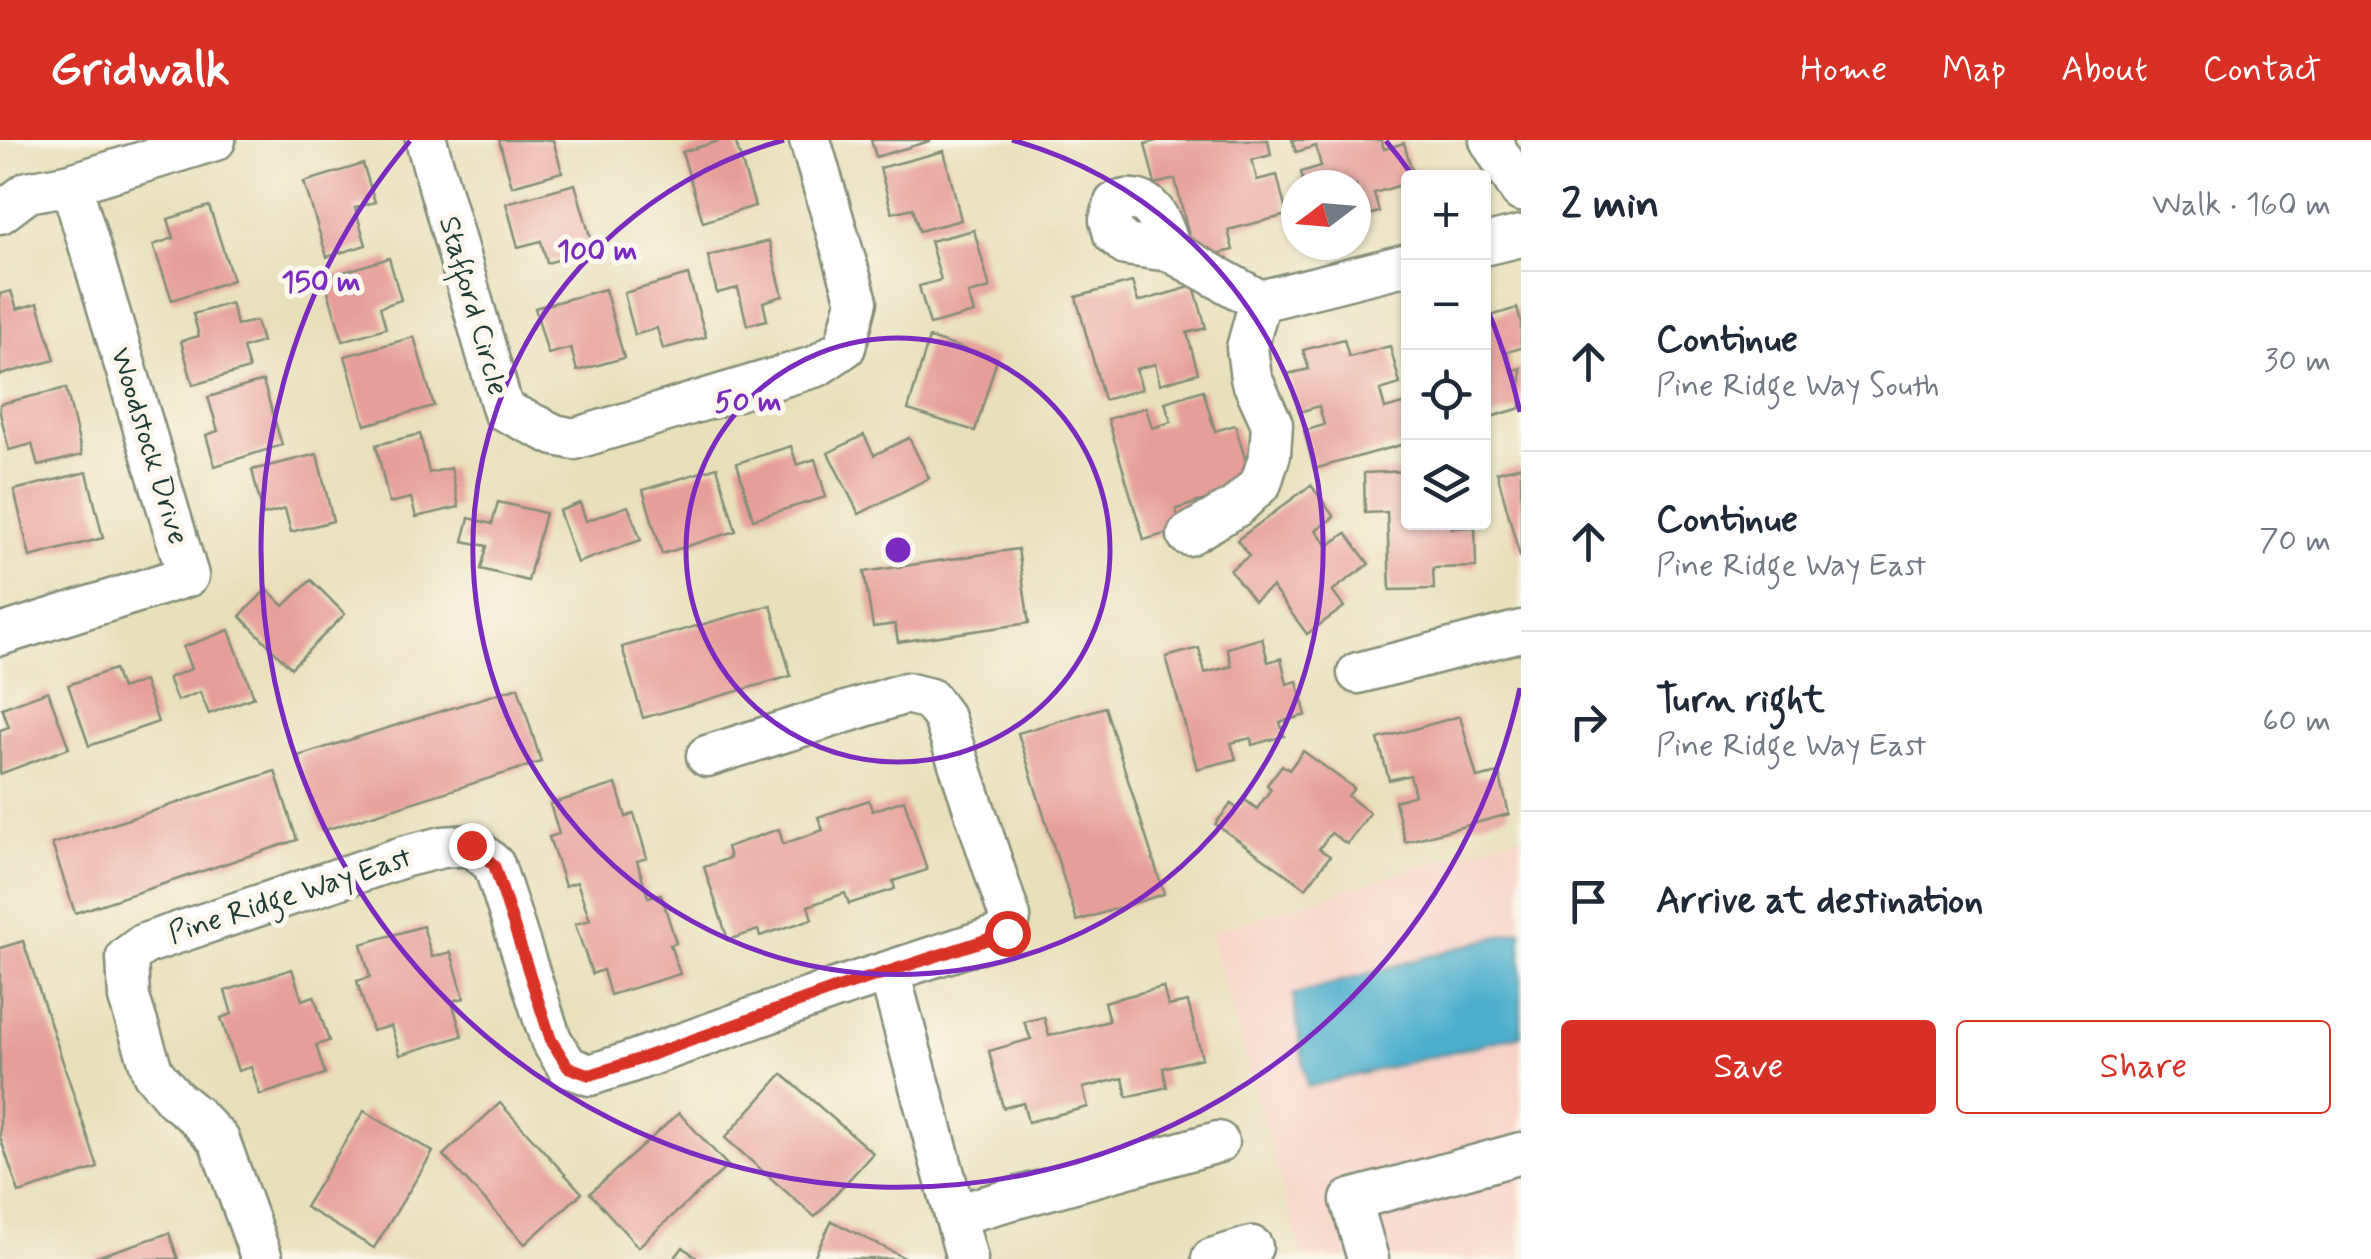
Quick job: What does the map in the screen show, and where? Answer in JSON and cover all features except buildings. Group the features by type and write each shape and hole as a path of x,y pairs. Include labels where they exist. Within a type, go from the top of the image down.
{"street":[{"path":"0,213 28,192 71,184 216,140"},
{"name":"Stafford Circle","path":"426,140 503,410 555,435 574,439 817,366 845,348 857,301 810,140"},
{"path":"1490,140 1521,191"},
{"name":"Woodstock Drive","path":"0,634 188,576 71,184"},
{"path":"1491,243 1521,236"},
{"path":"1170,251 1260,301 1401,266"},
{"path":"1188,535 1237,506 1261,483 1270,454 1272,424 1251,378 1247,348 1260,301"},
{"path":"1358,673 1521,632"},
{"path":"708,756 906,693 930,698 944,718 1010,917 1007,933 889,972 967,1259"},
{"name":"Pine Ridge Way East","path":"262,1259 219,1140 174,1099 153,1073 130,998 127,957 144,944 388,862 471,845 494,865 551,1040 568,1067 590,1075 889,972"},
{"path":"954,1215 1218,1142"},
{"path":"1368,1259 1351,1200 1521,1153"},
{"path":"1212,1259 1252,1247"}],"shaded area":[{"path":"1521,835 1521,930 1294,996 1307,1086 1521,1035 1521,1259 1303,1259 1210,932"}],"water":[{"path":"1521,930 1521,1035 1307,1087 1293,995"}],"route":[{"path":"471,845 494,865 551,1040 568,1067 590,1075 1007,933"}]}
